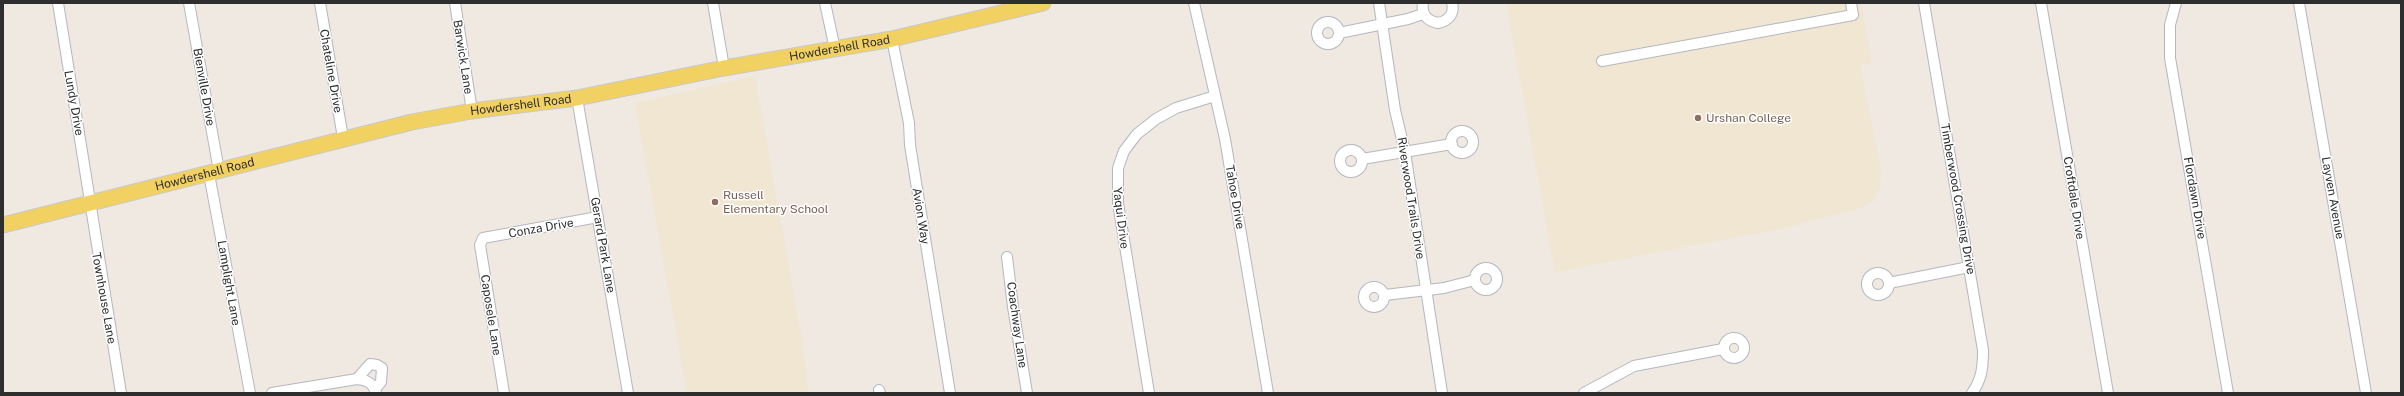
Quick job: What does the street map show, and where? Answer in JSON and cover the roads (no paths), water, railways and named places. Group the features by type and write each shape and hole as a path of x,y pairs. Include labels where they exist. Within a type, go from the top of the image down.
{"main road":[{"name":"Howdershell Road","path":"3,225 343,138 412,122 472,111 577,98 724,68 892,39 1044,3"}],"street":[{"name":"Lundy Drive","path":"58,3 91,202"},
{"name":"Bienville Drive","path":"189,3 214,172"},
{"name":"Chateline Drive","path":"320,3 343,138"},
{"name":"Barwick Lane","path":"455,3 472,111"},
{"path":"713,3 724,68"},
{"path":"826,3 835,49"},
{"name":"Tahoe Drive","path":"1194,3 1225,139 1268,393"},
{"name":"Riverwood Trails Drive","path":"1379,3 1395,110 1405,152 1442,393"},
{"path":"1423,3 1423,14 1432,22 1444,22 1452,13 1452,3"},
{"path":"1602,61 1853,15 1851,3"},
{"name":"Timberwood Crossing Drive","path":"1924,3 1983,350 1983,368 1979,383 1972,393"},
{"name":"Croftdale Drive","path":"2041,3 2108,393"},
{"name":"Flordawn Drive","path":"2176,3 2170,25 2170,58 2228,393"},
{"name":"Layven Avenue","path":"2299,3 2366,393"},
{"path":"1339,33 1423,14"},
{"name":"Avion Way","path":"892,39 909,123 910,145 950,393"},
{"name":"Yaqui Drive","path":"1149,393 1118,203 1118,168 1124,151 1137,134 1156,119 1176,108 1215,96"},
{"name":"Gerard Park Lane","path":"577,98 628,393"},
{"path":"1362,159 1452,144"},
{"name":"Lamplight Lane","path":"214,172 250,393"},
{"name":"Townhouse Lane","path":"91,202 94,238 121,393"},
{"name":"Conza Drive","path":"483,238 598,217"},
{"name":"Caposele Lane","path":"483,238 480,245 504,393"},
{"name":"Coachway Lane","path":"1007,257 1027,393"},
{"path":"1889,283 1969,267"},
{"path":"1385,296 1426,289 1444,288 1475,280"},
{"path":"1584,393 1634,366 1724,349"},
{"path":"272,393 357,379 365,380 376,391 383,374 382,368 377,365 370,364 357,379"}],"place":[{"name":"Urshan College","path":"1698,118"},
{"name":"Russell Elementary School","path":"715,202"}]}
